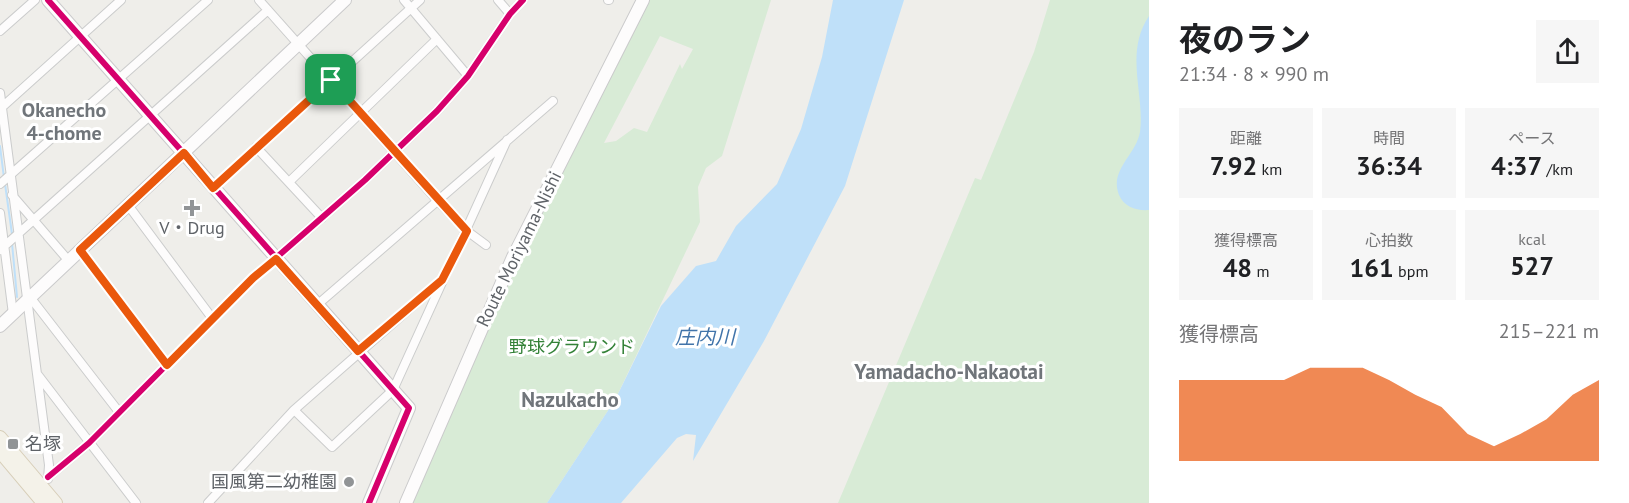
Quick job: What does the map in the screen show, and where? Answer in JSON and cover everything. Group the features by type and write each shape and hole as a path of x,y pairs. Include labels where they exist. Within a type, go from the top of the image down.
{"main road":[{"path":"0,437 39,498"},
{"path":"0,452 39,498 56,503"}],"street":[{"path":"0,31 35,0"},
{"path":"48,0 409,408 369,503"},
{"path":"1,107 121,0"},
{"path":"0,184 208,0"},
{"path":"259,0 436,199 467,231 486,245"},
{"path":"0,326 345,0"},
{"path":"404,0 468,76"},
{"path":"213,188 420,0"},
{"path":"498,0 510,14"},
{"path":"39,498 48,477 88,443 212,318 437,111 468,76 510,14 523,0"},
{"name":"Route Moriyama-Nishi","path":"406,503 513,257 643,0"},
{"path":"3,248 268,10"},
{"path":"289,182 436,39"},
{"path":"0,93 9,176 28,299 48,477"},
{"path":"317,305 436,199 553,101"},
{"path":"294,410 332,447 393,390 507,140"},
{"path":"256,147 322,218"},
{"path":"12,195 68,260"},
{"path":"128,205 212,318"},
{"path":"0,213 13,314"},
{"path":"80,250 167,365"},
{"path":"208,503 294,410 358,351 442,280"},
{"path":"28,299 119,412"},
{"path":"37,373 88,443 136,503"}],"green space":[{"name":"野球グラウンド","path":"643,0 771,0 722,156 706,168 698,187 700,222 615,400 547,503 406,503 498,289","holes":["660,36 693,49 682,69 680,64 647,132 634,128 616,141 604,143"]},
{"path":"1050,0 1149,0 1149,503 838,503 975,178 981,180 1034,52"}],"water":[{"name":"庄内川","path":"833,0 904,0 845,186 764,341 693,461 696,435 686,434 677,438 621,503 547,503 615,400 661,306 696,266 716,261 736,226 777,184 801,129 822,57"},
{"path":"1149,16 1149,210 1144,210 1124,203 1117,186 1120,170 1134,148 1140,132 1136,59 1142,30"}],"waterway":[{"path":"0,146 4,178"},
{"path":"5,184 12,234"},
{"path":"12,243 17,297"}],"cycle path":[{"path":"48,0 409,408 369,503"},
{"path":"48,477 89,443 253,278 365,180 437,111 468,76 510,14 523,0"}],"place":[{"name":"V・Drug","path":"192,208"},
{"name":"名塚","path":"13,444"},
{"name":"国風第二幼稚園","path":"349,482"}],"district":[{"name":"Okanecho 4-chome","path":"64,122"},
{"name":"Yamadacho-Nakaotai","path":"949,372"},
{"name":"Nazukacho","path":"570,400"}],"route":[{"path":"331,80 467,231 442,280 358,351 276,259 253,278 167,365 80,250 184,153 213,188 267,136 331,80"}]}
